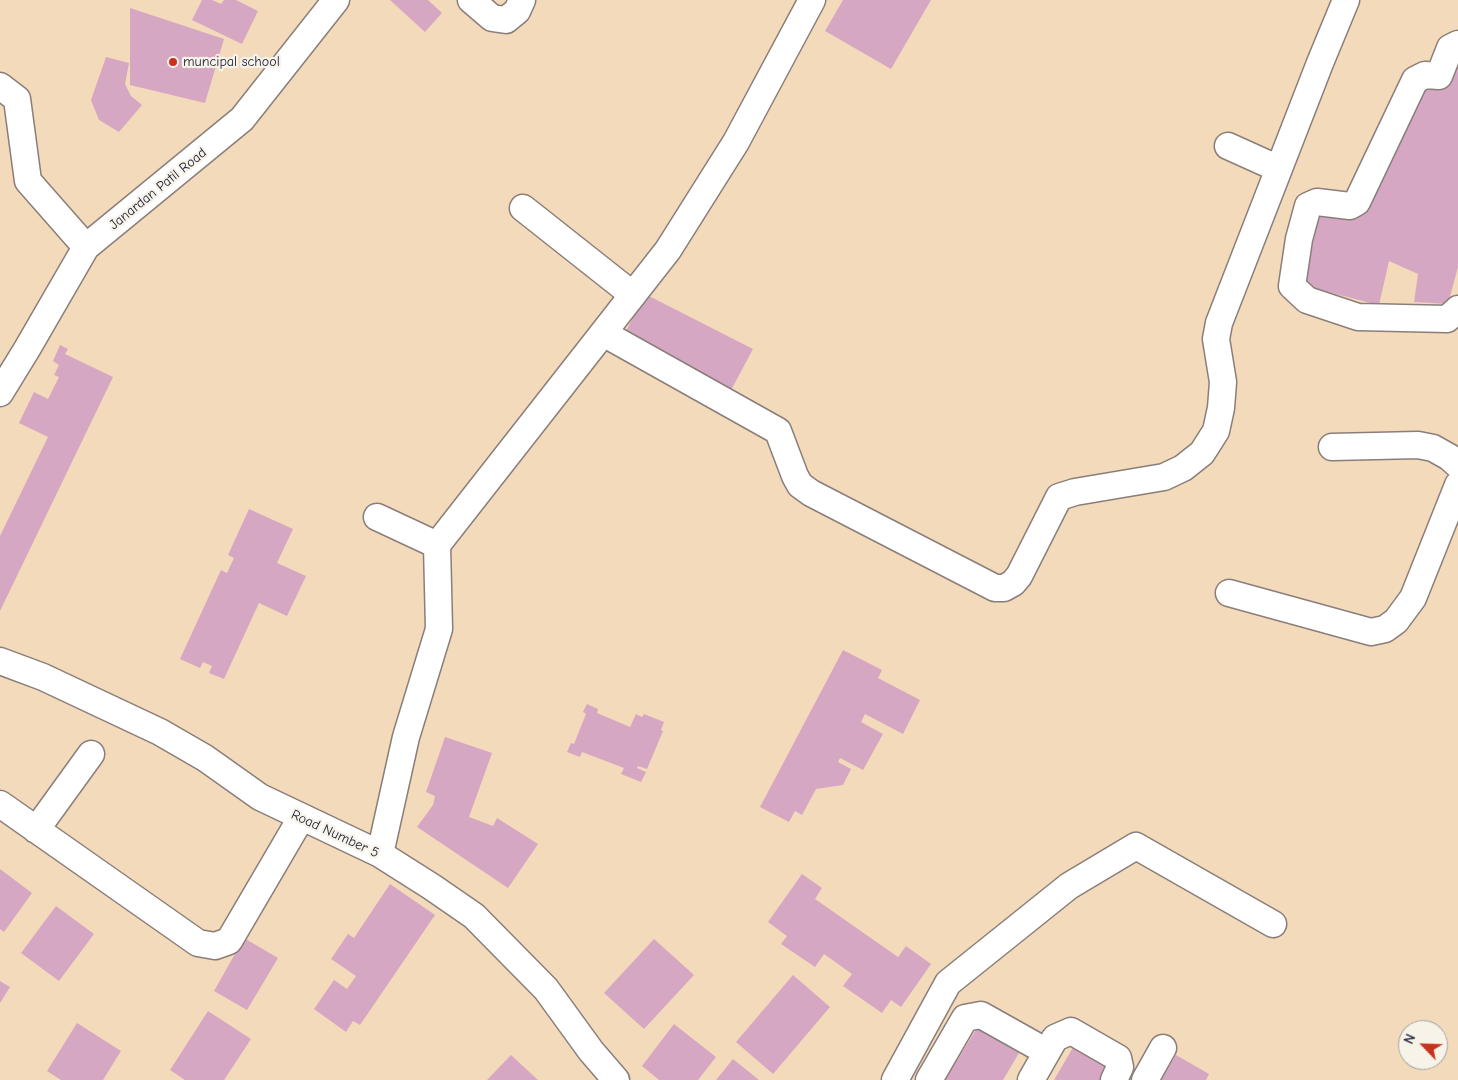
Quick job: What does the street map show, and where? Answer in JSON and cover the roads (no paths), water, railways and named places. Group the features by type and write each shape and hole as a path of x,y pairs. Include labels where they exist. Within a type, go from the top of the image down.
{"street":[{"name":"Janardan Patil Road","path":"0,392 86,247 242,119 336,0"},
{"path":"471,0 492,18 506,20 517,11 522,0"},
{"path":"380,854 406,737 439,629 437,546 668,250 736,142 812,0"},
{"path":"603,333 778,431 795,476 800,485 811,493 995,588 1004,588 1013,583 1019,576 1059,497 1075,492 1164,477 1183,468 1202,453 1216,431 1221,408 1223,382 1216,339 1219,323 1346,0"},
{"path":"1458,44 1450,48 1439,76 1425,75 1415,80 1357,202 1350,206 1317,202 1308,206 1299,239 1292,286 1307,300 1358,317 1447,318 1458,309"},
{"path":"0,86 16,99 28,181 86,247"},
{"path":"1228,146 1279,169"},
{"path":"523,208 633,295"},
{"path":"1332,447 1426,446 1449,457 1458,465"},
{"path":"1229,593 1372,632 1385,629 1396,620 1413,598 1458,486"},
{"path":"377,516 437,546"},
{"name":"Road Number 5","path":"0,661 43,677 160,732 205,758 260,798 380,854 432,887 474,916 546,989 591,1051 616,1080"},
{"path":"36,830 91,754"},
{"path":"0,804 198,943 215,946 229,941 301,818"},
{"path":"895,1080 948,983 1069,886 1136,846 1273,924"},
{"path":"929,1080 965,1018 981,1015 1047,1052"},
{"path":"1031,1080 1055,1038 1071,1032 1118,1058 1120,1067 1114,1080"},
{"path":"1145,1080 1163,1048"}],"place":[{"name":"muncipal school","path":"173,62"}]}
